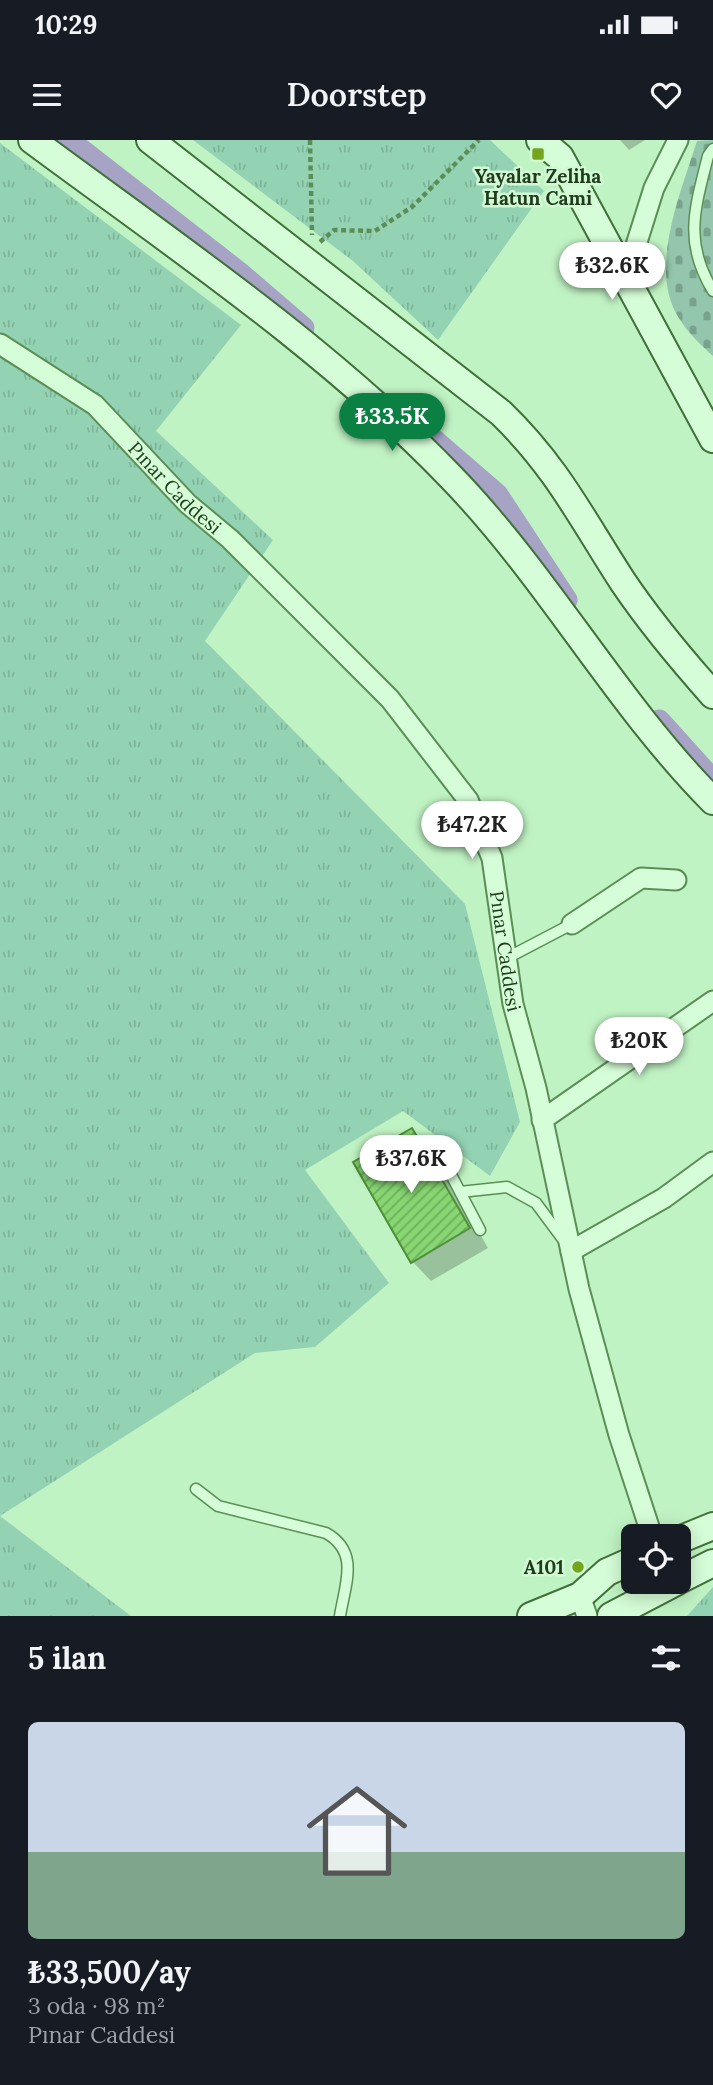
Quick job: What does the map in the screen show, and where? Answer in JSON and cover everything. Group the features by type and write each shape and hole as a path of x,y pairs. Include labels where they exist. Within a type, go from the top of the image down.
{"street":[{"path":"32,140 313,352 452,478 539,584 635,714 713,801"},
{"path":"150,140 501,413 560,479 624,583 678,656 713,695"},
{"path":"540,140 560,157 713,439"},
{"path":"626,277 654,188 678,140"},
{"name":"Pınar Caddesi","path":"0,344 95,405 188,504 230,539 390,699 468,800 483,831 498,886 513,1004 607,1396 648,1524"},
{"path":"572,924 641,878 676,880"},
{"path":"542,1120 713,1001"},
{"path":"571,1251 664,1198 713,1162"},
{"path":"691,1535 713,1526"},
{"path":"691,1574 713,1563"},
{"path":"531,1616 583,1606 607,1572 621,1566"},
{"path":"611,1616 652,1594"}],"lane":[{"path":"713,149 708,156 692,222 701,271 713,291"},
{"path":"507,958 572,924"},
{"path":"436,1146 480,1230"},
{"path":"460,1192 507,1187 536,1203 571,1251"},
{"path":"196,1489 218,1506 326,1533 340,1543 348,1554 340,1616"}],"path":[{"path":"310,140 312,236"},
{"path":"312,250 334,230 375,231 412,208 479,140"}],"green space":[{"path":"193,140 490,140 544,191 438,340 353,261"},
{"path":"713,140 713,356 693,336 676,313 669,295 666,258 673,217 697,141"},
{"path":"0,143 241,325 156,431 273,540 205,641 465,904 520,1122 490,1176 403,1111 305,1170 389,1283 315,1347 255,1353 0,1516"},
{"path":"0,1516 131,1616 0,1616"},
{"path":"713,1587 713,1616 687,1616"}],"building":[{"path":"412,1128 470,1228 411,1263 353,1162"}],"waterway":[{"path":"68,140 239,273 303,328"},
{"path":"401,412 497,495 566,600"},
{"path":"659,721 713,781"}],"place":[{"name":"Yayalar Zeliha Hatun Cami","path":"538,154"},
{"name":"A101","path":"578,1567"}]}
